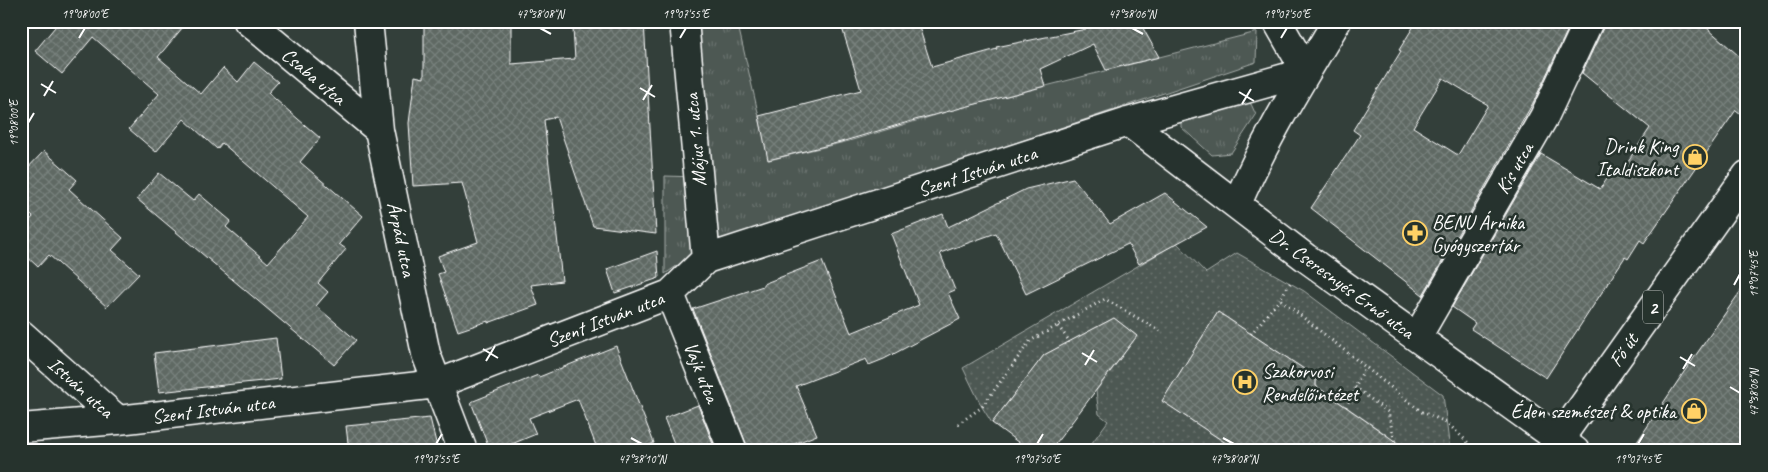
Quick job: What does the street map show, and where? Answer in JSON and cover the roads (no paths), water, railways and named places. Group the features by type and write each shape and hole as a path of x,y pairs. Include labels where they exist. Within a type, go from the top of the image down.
{"street":[{"name":"Csaba utca","path":"248,21 379,130"},
{"name":"Árpád utca","path":"368,21 379,130 426,354 463,451"},
{"name":"Május 1. utca","path":"684,21 706,259"},
{"path":"1277,21 1306,72"},
{"path":"1237,204 1253,166 1337,21"},
{"name":"Kis utca","path":"1416,337 1544,117 1588,21"},
{"name":"Szent István utca","path":"21,428 118,420 437,384 670,294 706,259 1128,122 1306,72"},
{"name":"Dr. Cseresnyés Ernő utca","path":"1128,122 1306,258 1416,337 1562,447"},
{"name":"Fő út","path":"1562,447 1747,175"},
{"name":"Vajk utca","path":"670,294 733,451"},
{"name":"István utca","path":"21,334 118,420"}],"place":[{"name":"Drink King Italdiszkont","path":"1695,157"},
{"name":"BENU Árnika Gyógyszertár","path":"1415,233"},
{"name":"Szakorvosi Rendelőintézet","path":"1245,382"},
{"name":"Éden szemészet & optika","path":"1694,411"}]}
